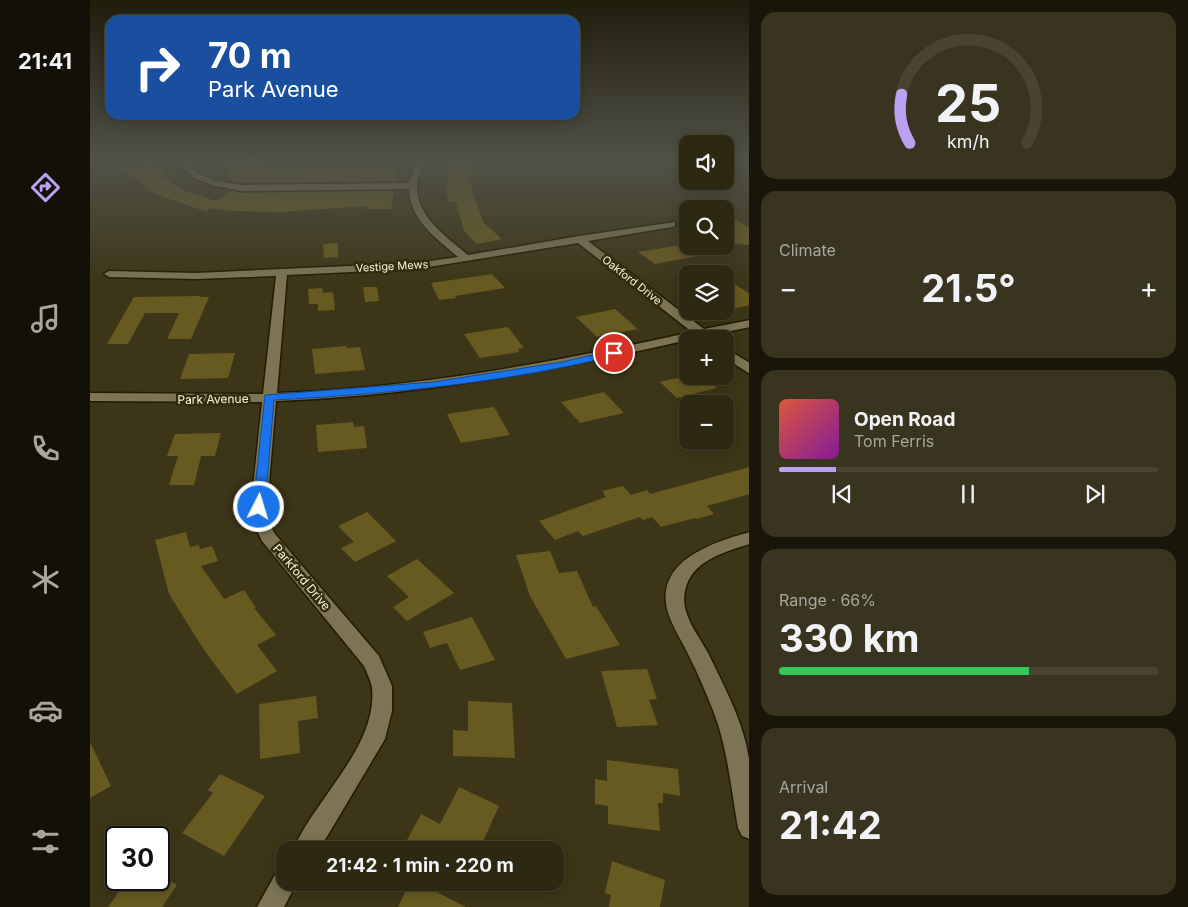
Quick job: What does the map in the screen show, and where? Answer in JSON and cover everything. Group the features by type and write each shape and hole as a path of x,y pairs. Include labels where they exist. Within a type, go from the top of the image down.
{"street":[{"path":"415,201 419,212 466,259"},
{"name":"Vestige Mews","path":"109,274 196,276 416,266 672,224"},
{"name":"Oakford Drive","path":"578,239 697,330"},
{"name":"Parkford Drive","path":"282,272 259,507 261,523 268,537 372,662 382,686 382,711 374,739 311,841"},
{"name":"Park Avenue","path":"725,330 749,323"},
{"name":"Park Avenue","path":"90,397 190,400 269,398 359,392 442,384 562,364 679,341"},
{"path":"734,359 749,370"},
{"path":"749,538 711,550 692,562 680,578 675,592 676,610 697,651 732,734 749,828"},
{"path":"270,907 280,891"}],"building":[{"path":"177,201 392,201 391,209 367,209 367,206 282,212 230,211 209,208 207,212"},
{"path":"476,201 483,222 502,239 477,244 464,231 456,202 449,202"},
{"path":"734,218 749,227 749,245 734,244"},
{"path":"338,243 338,257 324,258 323,244"},
{"path":"679,245 679,255 698,256 655,264 638,252"},
{"path":"492,274 505,288 439,300 431,283"},
{"path":"734,284 749,293 749,305 734,309"},
{"path":"363,287 377,287 379,301 365,302"},
{"path":"322,288 323,293 333,292 335,310 318,311 318,304 309,304 308,289"},
{"path":"134,297 209,297 191,339 167,339 179,313 145,313 128,344 107,344"},
{"path":"615,309 638,329 597,337 576,317"},
{"path":"508,327 524,348 518,349 519,352 480,358 464,334"},
{"path":"346,346 347,348 360,347 365,370 315,374 312,349"},
{"path":"235,353 228,378 180,379 189,354"},
{"path":"679,378 679,385 714,385 717,388 689,395 679,395 677,398 660,382"},
{"path":"604,392 624,413 580,423 561,402"},
{"path":"494,407 510,435 461,443 447,414"},
{"path":"353,422 354,427 364,426 367,448 318,452 316,425"},
{"path":"221,433 215,456 201,456 194,485 169,485 178,456 167,456 175,434"},
{"path":"749,467 749,494 707,506 714,514 696,519 661,527 652,517 643,520 640,517 583,536 578,531 555,540 539,521 606,497 602,491 623,486 631,495 647,490 650,494"},
{"path":"367,512 396,541 355,562 341,548 354,542 338,526"},
{"path":"186,532 190,547 199,545 200,549 212,546 218,561 201,566 224,599 244,590 256,608 254,608 276,635 257,645 277,671 237,694 204,650 169,594 155,540"},
{"path":"550,551 559,573 577,571 593,607 596,606 620,645 566,659 530,596 516,555"},
{"path":"417,559 454,593 407,621 393,607 409,597 387,576"},
{"path":"472,617 495,660 460,670 447,643 430,648 423,632"},
{"path":"647,669 657,699 649,700 658,725 617,727 601,671"},
{"path":"316,696 318,718 298,721 300,753 260,759 259,704"},
{"path":"468,701 512,703 515,758 453,756 453,730 468,731"},
{"path":"90,742 111,786 90,798"},
{"path":"607,760 678,769 680,796 663,793 663,803 658,803 660,831 608,824 608,806 595,804 595,779 607,781"},
{"path":"220,774 265,796 224,856 182,833 213,793 208,790"},
{"path":"459,787 499,806 483,841 407,840 421,814 440,824"},
{"path":"612,861 665,880 660,907 609,907 611,895 605,893"},
{"path":"170,881 177,885 162,907 108,907 119,891 170,891"},
{"path":"406,891 435,891 466,907 398,907"}],"route":[{"path":"259,507 269,398 433,385 562,364 614,353"}]}
